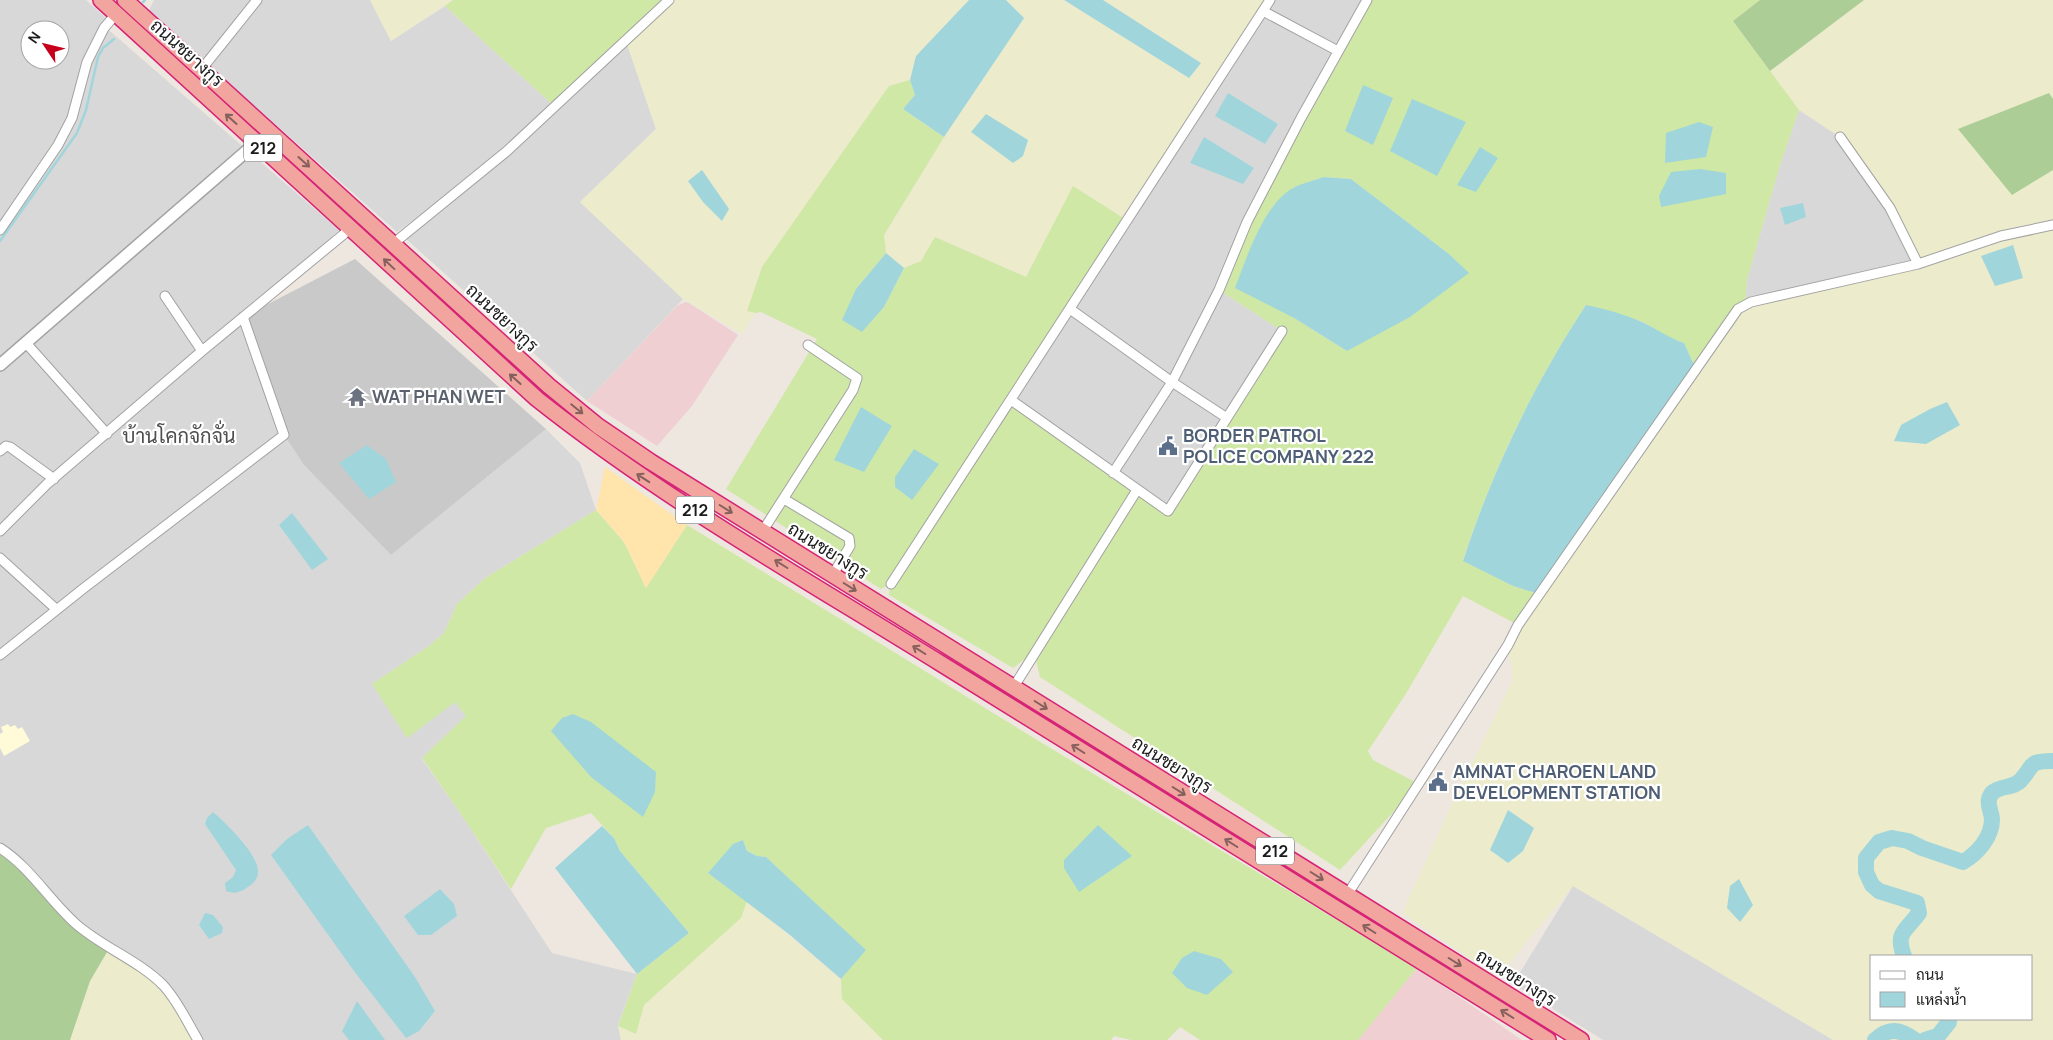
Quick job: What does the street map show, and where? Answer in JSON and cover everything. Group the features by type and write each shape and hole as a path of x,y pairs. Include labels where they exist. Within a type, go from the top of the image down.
{"highway":[{"name":"ถนนชยางกูร","path":"101,0 537,399 588,440 641,476 960,676 1548,1040"},
{"name":"ถนนชยางกูร","path":"125,0 549,386 598,426 651,462 832,576 1581,1040"},
{"path":"960,676 969,661"}],"street":[{"path":"201,70 257,0"},
{"path":"394,243 507,151 669,0"},
{"path":"891,584 1270,0"},
{"path":"1113,473 1172,382 1219,290 1247,222 1367,0"},
{"path":"1263,11 1338,51"},
{"path":"0,230 72,118 87,62 104,28 116,14"},
{"path":"1840,137 1890,208 1918,264"},
{"path":"0,365 252,149 257,142"},
{"path":"1347,895 1499,660 1518,625 1738,309 1751,302 1918,264 2001,236 2053,225"},
{"path":"0,531 54,479 202,351 344,234 349,227"},
{"path":"165,296 202,351"},
{"path":"1070,309 1172,382 1227,418"},
{"path":"0,655 56,609 284,435 243,317"},
{"path":"1011,400 1168,511 1282,332"},
{"path":"26,343 107,434"},
{"path":"762,532 853,390 857,378 808,345"},
{"path":"0,451 8,446 54,479"},
{"path":"1013,688 1137,490"},
{"path":"784,499 849,538 850,546 832,576"},
{"path":"0,558 56,609"},
{"path":"0,848 15,859 76,924 140,967 164,986 198,1040"}],"shaded area":[{"path":"0,0 86,0 107,19 104,28 111,32 339,230 243,317 284,435 304,465 391,555 546,429 580,463 596,510 485,578 457,604 444,633 429,646 372,684 455,702 466,716 422,759 463,817 552,953 637,974 618,1025 621,1040 198,1040 0,848"},
{"path":"154,0 254,0 204,61 149,10"},
{"path":"261,0 370,0 391,41 445,6 555,107 626,41 656,129 580,202 683,299 587,401 405,238 499,157 397,232 211,67"},
{"path":"1270,0 1367,0 1219,290 1282,331 1168,511 1011,400"},
{"path":"1799,110 1840,137 1890,208 1918,264 1745,304 1747,280 1780,165"},
{"path":"355,259 546,429 391,555 304,465 284,435 243,317"},
{"path":"685,302 738,335 692,406 657,446 587,401 677,306"},
{"path":"8,724 10,727 15,725 18,729 22,727 30,741 4,756 0,748 0,734 3,732 1,727"},
{"path":"1573,886 1833,1040 1603,1040 1513,984"},
{"path":"1417,968 1522,1040 1358,1040"}],"green space":[{"path":"370,0 453,0 391,41"},
{"path":"453,0 669,0 555,107 445,6"},
{"path":"669,0 969,0 916,56 910,80 889,86 762,267 748,311 756,313 742,334 683,299 580,202 656,129 626,41"},
{"path":"1006,0 1064,0 1189,78 1201,63 1103,0 1271,0 1128,221 1073,186 1026,277 936,237 921,261 904,268 886,253 884,236 944,137 1024,18"},
{"path":"1367,0 1760,0 1733,21 1799,110 1780,165 1747,280 1745,304 1696,369 1684,343 1667,337 1643,322 1586,305 1567,335 1532,397 1501,461 1474,527 1463,560 1513,586 1539,594 1518,625 1463,596 1407,692 1368,751 1373,760 1419,784 1340,870 1040,677 1034,652 1013,668 889,595 890,584 881,589 726,489 817,339 761,312 747,311 762,267 889,86 910,80 915,95 903,109 944,137 884,235 886,253 856,289 884,307 904,268 921,261 935,237 1026,277 1073,186 1128,221 1011,400 1168,511 1282,331 1219,290 1247,222","holes":["1323,177 1351,179 1449,254 1468,273 1347,351 1294,318 1252,244 1273,206 1293,188"]},
{"path":"1760,0 1864,0 1770,71 1733,21"},
{"path":"1864,0 2053,0 2053,1040 1833,1040 1573,886 1498,977 1402,913 1513,679 1508,645 1738,309 1918,264 1890,208 1840,137 1799,110 1770,71"},
{"path":"2049,93 2053,99 2053,170 2012,195 1958,129"},
{"path":"596,510 624,542 646,588 687,525 1037,740 1417,968 1358,1040 1200,1040 1180,1027 1167,1040 1131,1040 1114,1036 1111,1040 883,1040 842,999 841,979 865,950 766,857 757,856 747,851 743,840 708,873 747,901 741,918 644,1005 636,1034 618,1026 637,974 689,933 620,851 614,838 591,813 546,828 511,889 422,758 466,716 455,702 407,738 372,684 429,646 444,633 457,604 485,578"},
{"path":"0,848 56,902 110,947 90,981 70,1040 0,1040"},
{"path":"747,901 841,979 842,999 883,1040 621,1040 618,1026 636,1034 644,1005 741,918"},
{"path":"110,947 157,979 198,1040 70,1040 90,981"}],"sand":[{"path":"605,467 687,525 646,588 624,542 596,510"}],"water":[{"path":"969,0 1006,0 1024,18 944,137 903,109 915,95 910,80 916,56"},
{"path":"1064,0 1103,0 1201,63 1189,78"},
{"path":"1363,85 1393,98 1373,145 1345,131"},
{"path":"1228,93 1278,124 1265,144 1215,116"},
{"path":"1412,99 1466,122 1437,176 1390,151"},
{"path":"986,114 1028,140 1023,156 1013,163 971,132"},
{"path":"1699,122 1713,127 1706,157 1665,163 1666,133"},
{"path":"1204,137 1254,168 1243,184 1190,163"},
{"path":"1480,147 1498,158 1476,192 1457,185"},
{"path":"1700,169 1726,173 1726,194 1661,207 1659,196 1671,172"},
{"path":"702,170 729,209 722,221 703,202 688,181"},
{"path":"1323,177 1351,179 1449,254 1469,273 1410,317 1347,351 1294,318 1235,288 1257,233 1273,206 1293,188"},
{"path":"1803,203 1806,217 1785,225 1780,208"},
{"path":"2013,245 2023,278 1995,286 1981,256"},
{"path":"886,253 904,268 884,307 862,332 842,320 856,289"},
{"path":"1586,305 1635,319 1684,343 1696,369 1539,594 1513,586 1463,561 1487,494 1516,429 1549,366"},
{"path":"1947,402 1960,425 1926,444 1894,441 1901,425"},
{"path":"861,407 892,426 864,472 834,460"},
{"path":"367,445 386,459 396,482 369,499 339,463"},
{"path":"914,449 939,464 912,500 895,487 895,477"},
{"path":"292,513 328,559 312,570 279,525"},
{"path":"573,714 591,722 656,772 655,792 643,817 591,777 551,731 562,718"},
{"path":"1508,810 1534,828 1523,851 1508,863 1490,850"},
{"path":"213,812 248,848 257,865 258,875 256,879 250,886 240,892 226,891 225,883 233,877 236,870 205,824 207,818"},
{"path":"308,825 415,977 435,1011 419,1031 406,1038 354,971 271,855 287,839"},
{"path":"1098,825 1132,856 1079,892 1064,868 1064,860"},
{"path":"602,826 614,838 620,851 689,933 637,974 555,868"},
{"path":"743,840 747,851 757,856 766,857 866,950 841,979 790,935 708,873 733,844"},
{"path":"1739,879 1753,905 1740,922 1727,908 1730,886"},
{"path":"440,889 454,904 457,916 431,935 418,935 404,916"},
{"path":"205,913 213,915 223,927 222,933 209,939 199,925"},
{"path":"1194,951 1221,959 1233,972 1207,995 1187,988 1172,973 1182,958"},
{"path":"357,1001 385,1040 349,1040 342,1031"}],"waterway":[{"path":"0,241 77,133 86,110 98,57 103,48 114,39"},
{"path":"1904,955 1901,937 1919,913 1917,903 1879,891 1872,885 1866,872 1866,858 1879,842 1892,838 1908,841 1922,848 1963,862 1979,849 1990,832 1992,819 1989,799 1992,793 2020,781 2035,763 2053,761"},
{"path":"1925,1040 1938,1036 1949,1020"},
{"path":"1875,1040 1890,1031 1899,1032 1915,1040"}],"place":[{"name":"WAT PHAN WET","path":"357,397"},
{"name":"BORDER PATROL POLICE COMPANY 222","path":"1168,446"},
{"name":"AMNAT CHAROEN LAND DEVELOPMENT STATION","path":"1438,782"}],"district":[{"name":"บ้านโคกจักจั่น","path":"179,436"}]}
